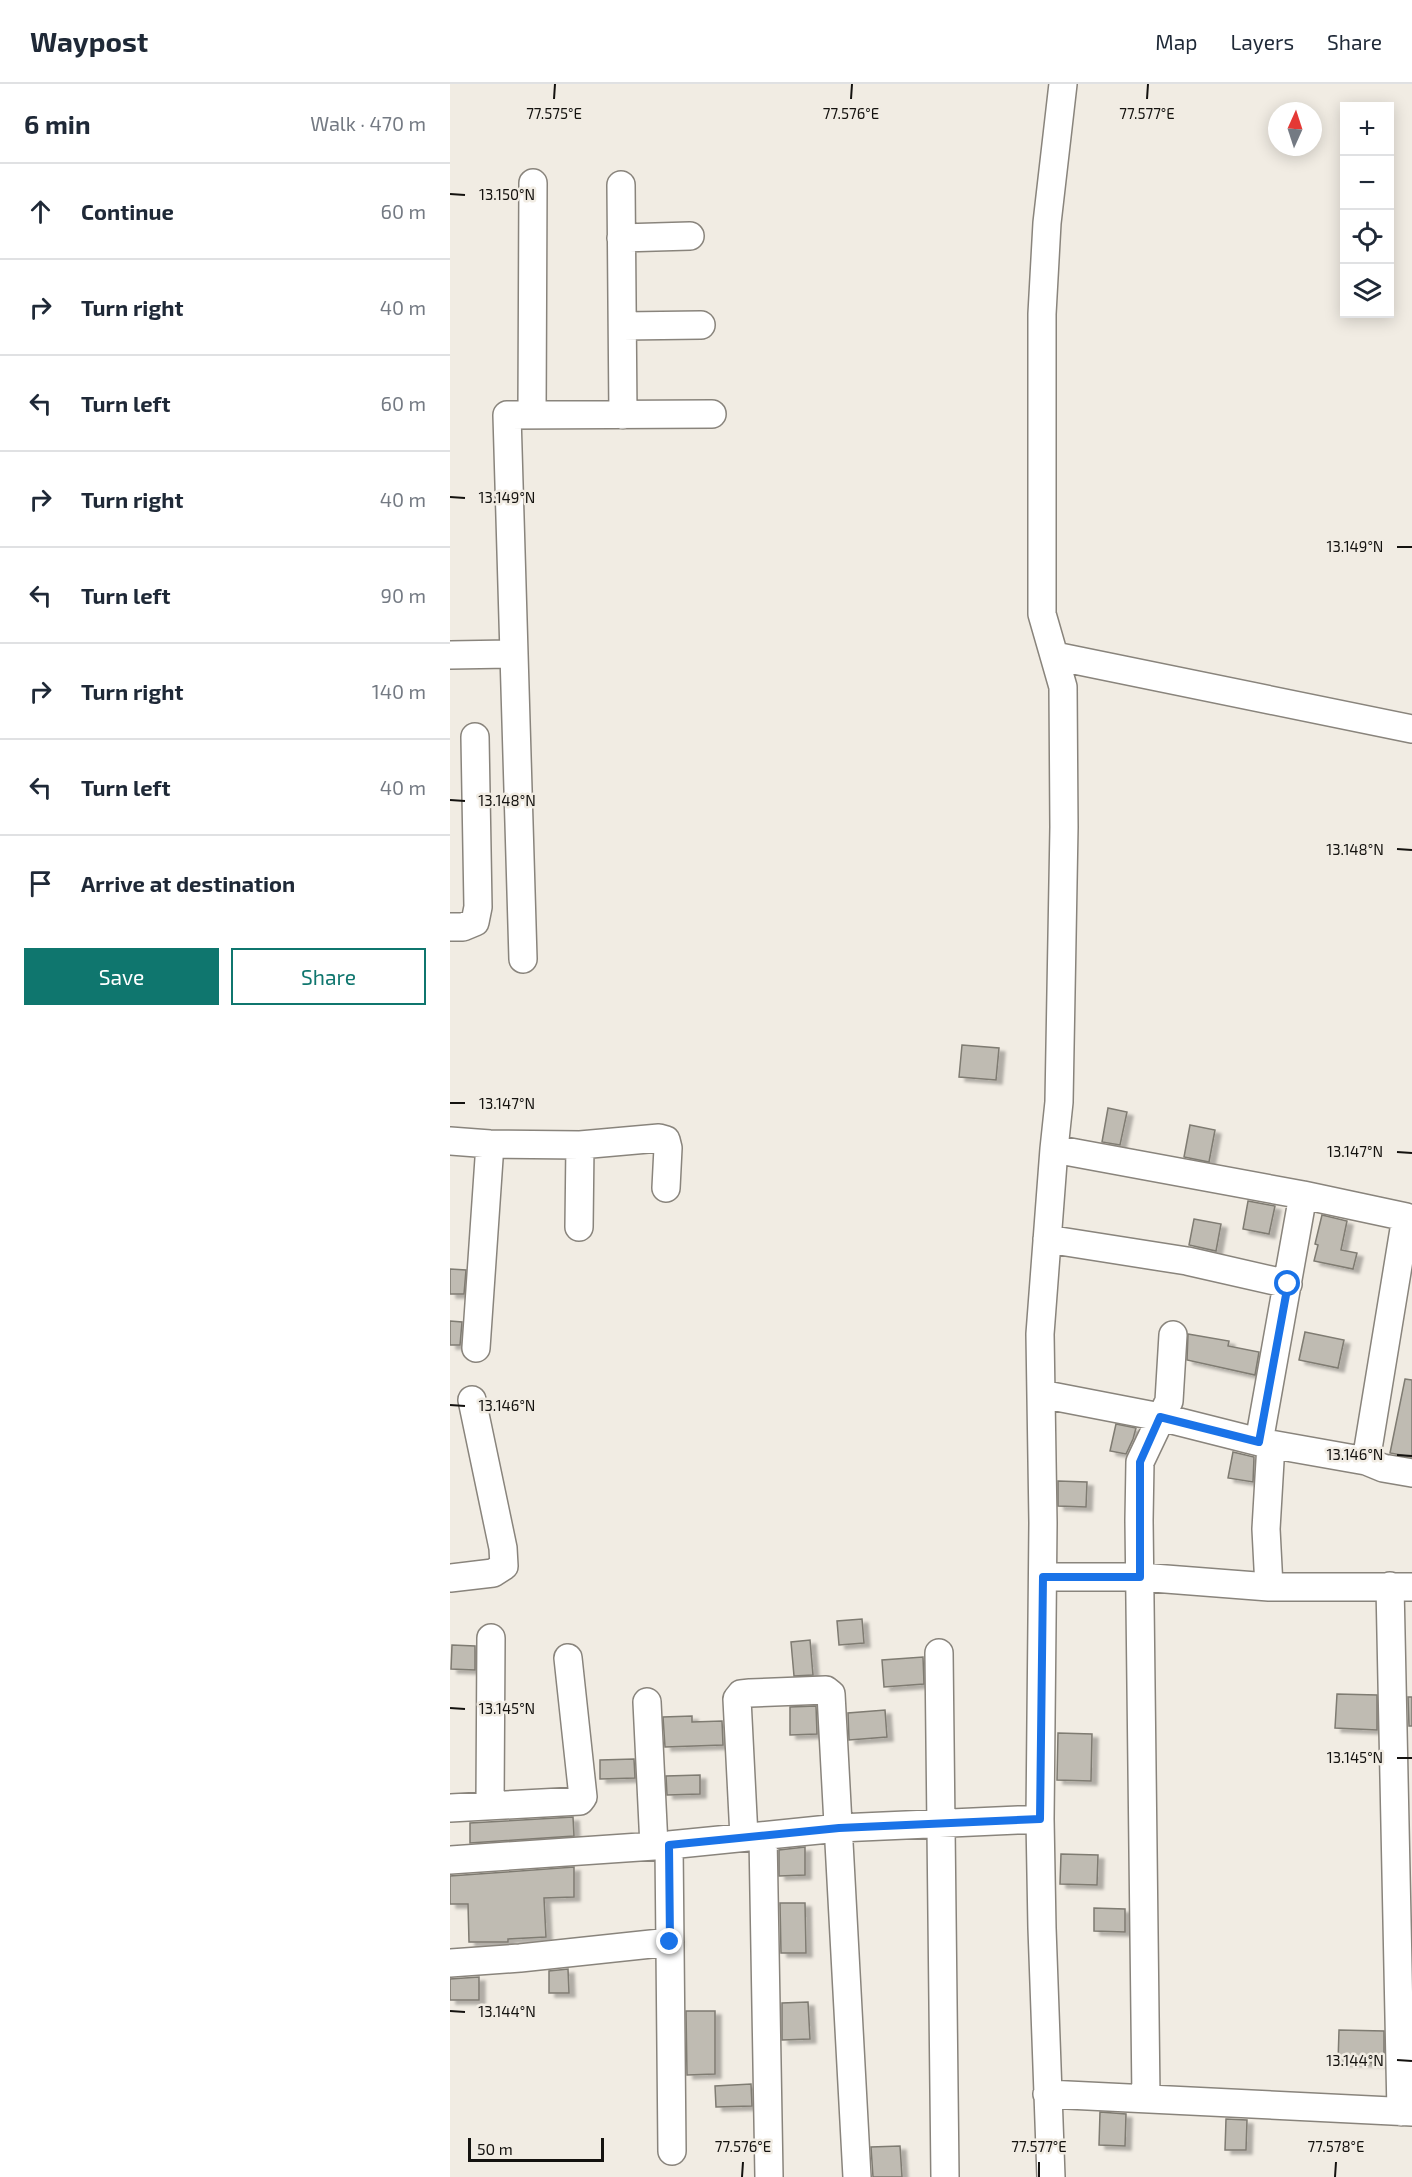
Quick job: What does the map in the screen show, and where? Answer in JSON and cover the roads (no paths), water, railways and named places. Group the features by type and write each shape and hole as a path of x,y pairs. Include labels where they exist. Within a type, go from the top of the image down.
{"street":[{"path":"1052,2177 1047,2094 1040,1819 1043,1577 1040,1334 1059,1102 1065,827 1063,687 1042,614 1042,314 1047,223 1063,84"},
{"path":"532,415 533,183"},
{"path":"621,185 623,415"},
{"path":"621,238 690,236"},
{"path":"622,326 701,326"},
{"path":"523,959 507,415 712,414"},
{"path":"450,655 514,654"},
{"path":"1055,656 1412,729"},
{"path":"450,927 463,927 475,922 478,907 476,737"},
{"path":"450,1141 580,1145 651,1137 666,1140 668,1148 666,1188"},
{"path":"476,1348 490,1144"},
{"path":"579,1227 580,1145"},
{"path":"1054,1149 1303,1195 1406,1217 1366,1461"},
{"path":"1269,1587 1265,1443 1303,1195"},
{"path":"1047,1239 1187,1261 1288,1284"},
{"path":"1146,2098 1140,1462 1169,1401 1173,1335"},
{"path":"1041,1395 1160,1417 1265,1443 1366,1461 1383,1468 1412,1473"},
{"path":"450,1578 493,1574 504,1566 503,1548 472,1400"},
{"path":"1043,1577 1140,1577 1269,1587 1401,1586 1406,2112 1047,2094"},
{"path":"490,1805 491,1638"},
{"path":"939,1653 945,2177"},
{"path":"450,1808 573,1803 580,1802 584,1797 568,1658"},
{"path":"769,2177 754,1836 737,1699 741,1694 819,1689 831,1694 857,2177"},
{"path":"646,1702 670,1942 672,2151"},
{"path":"450,1860 662,1845 839,1828 1040,1819"},
{"path":"450,1963 670,1942"}]}
